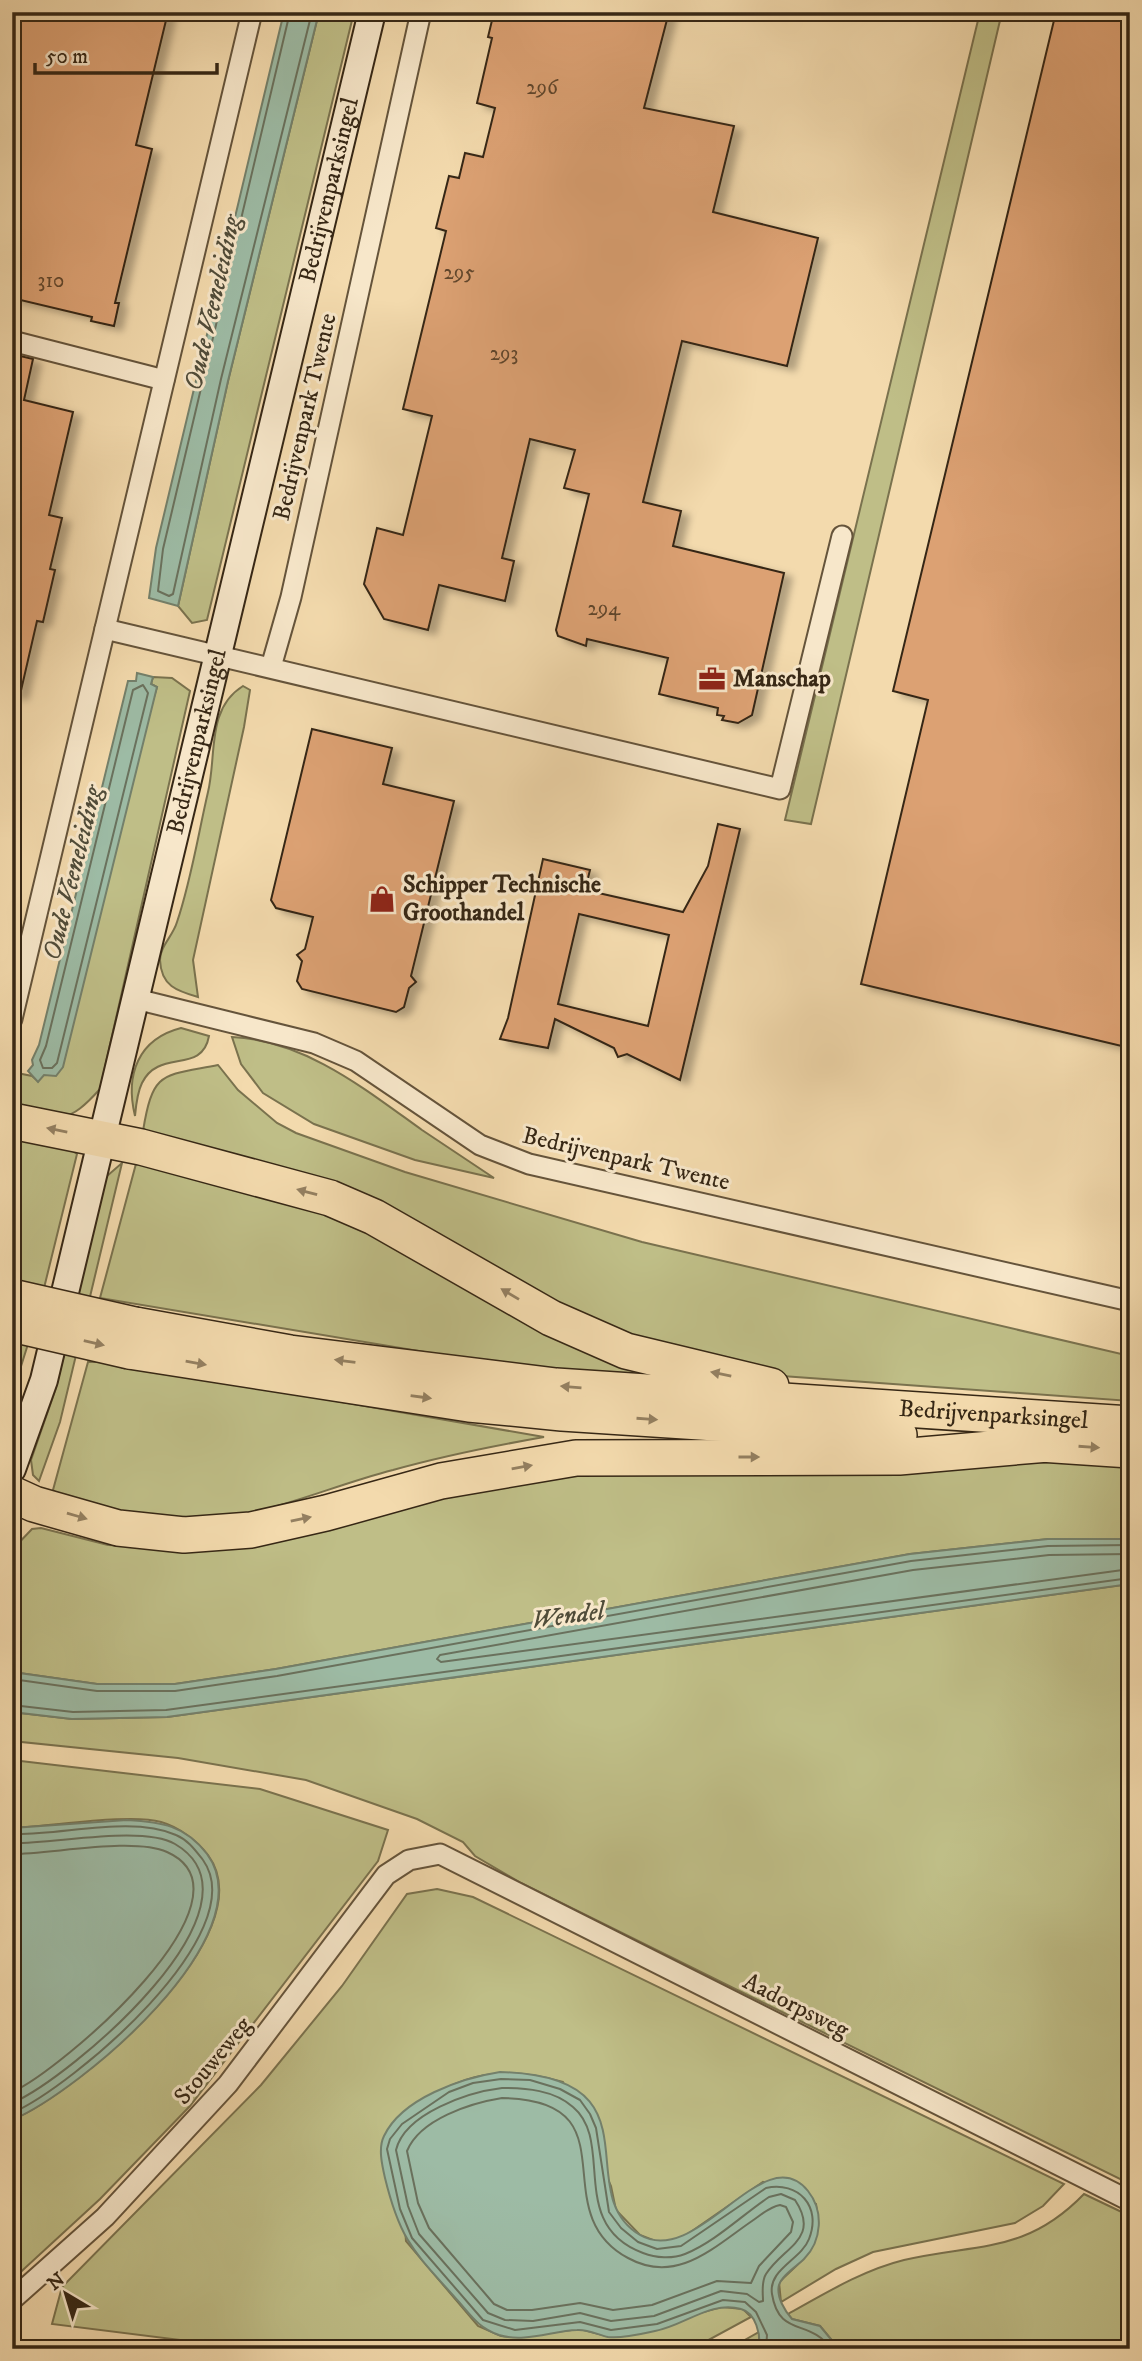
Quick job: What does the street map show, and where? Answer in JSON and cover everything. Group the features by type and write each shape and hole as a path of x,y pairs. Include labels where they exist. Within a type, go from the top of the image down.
{"highway":[{"path":"12,1121 103,1139 330,1198 374,1217 551,1318 626,1351 859,1408"},
{"path":"12,1297 132,1338 307,1381 508,1408 1048,1444"},
{"path":"12,1324 290,1353 556,1386 859,1408"},
{"name":"Bedrijvenparksingel","path":"859,1408 1130,1424"},
{"path":"12,1494 34,1504 118,1528 184,1535 251,1530 441,1482 576,1458 898,1457 1048,1444"},
{"name":"Bedrijvenparksingel","path":"1048,1444 1130,1450"}],"street":[{"path":"12,1019 252,12"},
{"name":"Bedrijvenparksingel","path":"12,1469 37,1406 103,1139 372,12"},
{"name":"Bedrijvenpark Twente","path":"271,667 290,597 421,12"},
{"path":"12,341 164,380"},
{"path":"105,629 780,789 842,536"},
{"name":"Bedrijvenpark Twente","path":"136,999 314,1043 356,1061 480,1145 529,1164 1130,1301"},
{"name":"Aadorpsweg","path":"440,1854 1130,2201"},
{"name":"Stouweweg","path":"12,2300 105,2217 228,2084 386,1875 410,1860 440,1854"}],"shaded area":[{"path":"319,12 354,12 207,620 192,623 178,606 228,381"},
{"path":"980,12 1002,12 811,824 785,820"},
{"path":"153,677 172,678 190,691 100,1089 78,1110 60,1117 12,1108 12,1072 32,1076 38,1081 157,687 151,684"},
{"path":"243,686 250,690 244,727 193,960 198,997 177,990 167,982 160,960 177,922 190,874 211,778 218,720 231,696"},
{"path":"181,1028 209,1036 205,1048 198,1055 159,1066 149,1073 139,1091 135,1116 132,1086 138,1061 154,1041"},
{"path":"232,1037 259,1040 309,1057 357,1084 494,1178 415,1160 314,1124 263,1093 241,1064"},
{"path":"218,1065 238,1090 277,1123 296,1133 405,1172 642,1242 1130,1356 1130,1401 768,1375 647,1349 143,1131 151,1096 163,1079 184,1071"},
{"path":"12,1137 63,1144 77,1154 44,1288 12,1281"},
{"path":"137,1160 288,1193 695,1380 551,1373 100,1298"},
{"path":"122,1163 60,1422 39,1481 33,1475 31,1460 56,1388 104,1184 107,1176"},
{"path":"12,1340 28,1344 12,1395"},
{"path":"88,1362 111,1362 544,1437 412,1465 235,1516 180,1519 120,1514 92,1509 70,1501 53,1490"},
{"path":"614,1461 1130,1462 1130,1539 1048,1539 910,1554 276,1669 175,1684 97,1684 12,1672 12,1550 32,1529 41,1528 108,1545 183,1548 331,1521"},
{"path":"1130,1584 1130,2184 521,1883 475,1856 463,1842 417,1819 306,1780 178,1758 12,1741 12,1712 72,1719 167,1717"},
{"path":"12,1760 260,1789 388,1830 378,1861 190,2106 100,2199 12,2280 12,2120 42,2104 78,2078 118,2045 157,2007 189,1967 211,1926 219,1888 208,1855 193,1840 168,1824 130,1819 12,1828"},
{"path":"437,1889 473,1897 1064,2184 1043,2206 1015,2223 873,2252 836,2269 781,2302 779,2282 805,2256 815,2239 818,2229 816,2204 763,2182 679,2240 658,2242 640,2235 616,2210 611,2186 563,2082 515,2073 494,2074 455,2084 396,2119 406,2241 478,2326 501,2336 514,2337 580,2329 610,2337 722,2307 743,2309 751,2317 692,2349 252,2349 52,2324 62,2287 261,2085 342,1986 407,1894"},
{"path":"1084,2194 1130,2216 1130,2345 1103,2349 839,2349 820,2326 792,2319 788,2314 844,2283 889,2264 1021,2237 1063,2213"},
{"path":"759,2332 759,2349 729,2349"}],"water":[{"path":"284,12 319,12 228,381 178,606 149,598 156,548"},
{"path":"137,673 153,677 151,684 157,687 63,1067 56,1076 44,1075 38,1082 28,1071 33,1065 32,1060 39,1045 128,681 136,681"},
{"path":"1048,1539 1130,1539 1130,1584 167,1717 72,1719 12,1712 12,1672 97,1684 175,1684 276,1669 910,1554"},
{"path":"127,1820 172,1827 190,1837 207,1854 219,1888 211,1926 189,1966 157,2007 119,2045 42,2104 12,2120 12,1828"},
{"path":"500,2072 550,2078 581,2093 597,2114 604,2139 611,2192 620,2216 640,2235 662,2241 685,2235 771,2179 791,2178 808,2191 819,2217 817,2235 810,2252 781,2281 779,2294 792,2319 820,2326 839,2349 759,2349 754,2320 746,2311 730,2307 708,2311 666,2328 619,2337 581,2330 518,2338 499,2335 481,2325 421,2259 404,2233 385,2178 381,2146 393,2123 419,2101 451,2085"}],"building":[{"path":"12,12 168,12 136,145 152,149 115,303 119,303 114,326 91,321 92,317 12,298"},
{"path":"494,12 669,12 644,108 734,126 713,212 818,238 787,366 682,341 643,502 681,511 673,546 784,573 752,715 738,723 722,720 724,716 717,715 718,708 659,694 668,658 587,639 586,646 558,636 556,630 589,494 564,488 575,450 530,439 502,558 514,561 505,601 439,585 428,630 384,619 364,584 377,528 403,535 432,416 403,409 446,231 436,228 449,176 459,178 465,153 483,157 495,108 477,103 492,38 488,37"},
{"path":"1056,12 1130,12 1130,1048 861,984 928,700 893,691"},
{"path":"12,354 33,359 24,400 73,412 49,515 62,518 50,569 55,570 43,622 37,621 20,695 12,694"},
{"path":"312,729 392,748 383,784 454,801 411,976 416,982 409,988 404,1007 396,1012 302,989 297,981 302,961 297,955 305,949 313,917 276,908 271,900"},
{"path":"718,824 740,829 680,1080 627,1054 618,1057 614,1048 555,1019 548,1048 500,1039 508,1018 543,859 590,870 585,890 683,912 708,866","holes":["579,914 669,935 648,1026 558,1004"]}],"place":[{"name":"Manschap","path":"712,679"},
{"name":"Schipper Technische Groothandel","path":"382,899"}],"water label":[{"name":"Oude Veeneleiding","path":"213,303"},
{"name":"Oude Veeneleiding","path":"73,873"},
{"name":"Wendel","path":"568,1616"}]}
